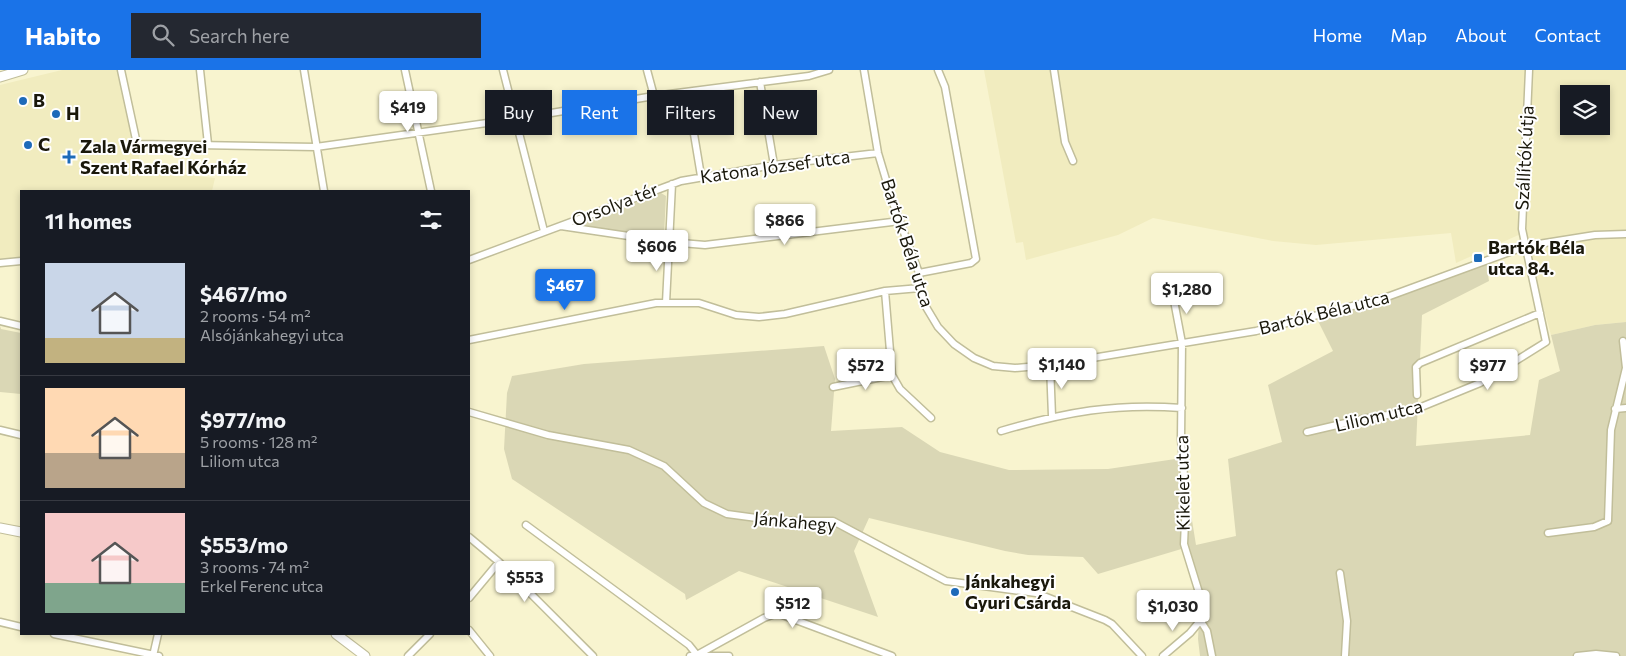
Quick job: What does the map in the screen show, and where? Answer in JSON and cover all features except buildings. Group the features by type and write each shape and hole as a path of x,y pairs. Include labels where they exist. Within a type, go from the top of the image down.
{"street":[{"path":"0,77 23,70"},
{"path":"121,70 136,144 208,144 284,148 316,147 485,123"},
{"path":"200,70 208,144"},
{"path":"304,70 324,190"},
{"path":"404,70 431,190"},
{"path":"503,70 508,90"},
{"path":"647,70 652,90"},
{"path":"702,90 809,76 829,70"},
{"name":"Bartók Béla utca","path":"864,70 878,153 919,273 920,288 933,321 948,339 968,355 987,365 1000,368 1050,365 1256,331 1387,298 1526,246 1595,235 1626,234"},
{"path":"919,273 971,263 976,258 944,87 938,70"},
{"path":"1054,70 1065,142 1072,161"},
{"name":"Szállítók útja","path":"1526,246 1522,229 1529,70"},
{"path":"760,82 774,165"},
{"path":"552,113 647,97"},
{"path":"519,135 544,231"},
{"path":"694,135 701,176"},
{"name":"Katona József utca","path":"672,184 701,176 774,165 878,153"},
{"name":"Orsolya tér","path":"470,260 672,184 666,303"},
{"path":"669,242 716,244 900,221"},
{"name":"Orsolya tér","path":"560,226 669,242"},
{"name":"Liliom utca","path":"1307,432 1367,418 1409,412 1480,383 1546,342 1526,246"},
{"path":"0,263 20,261"},
{"path":"470,340 666,303 699,303 736,315 759,317 785,314 885,291 920,288"},
{"name":"Kikelet utca","path":"1172,290 1182,343 1181,439 1186,498 1184,544 1201,599 1200,620 1207,631 1212,656"},
{"path":"885,291 892,375 900,388 931,418"},
{"path":"1417,395 1416,367 1420,363 1540,314"},
{"path":"0,321 20,326"},
{"path":"1548,533 1594,527 1608,520 1610,452 1615,409 1626,368 1623,341"},
{"path":"1050,365 1052,416"},
{"path":"833,387 892,375"},
{"path":"1001,430 1052,416 1143,405 1182,408"},
{"path":"1615,409 1626,408"},
{"name":"Jánkahegy","path":"470,412 548,435 630,450 658,462 704,503 726,514 778,521 833,522 946,581 1036,594 1112,624 1142,656"},
{"path":"0,430 20,435"},
{"path":"526,526 689,645 694,656"},
{"path":"0,528 20,532"},
{"path":"470,538 499,562 593,656"},
{"path":"470,597 499,562"},
{"path":"1340,573 1347,621 1345,656"},
{"path":"694,656 764,618 777,613 892,656"},
{"path":"1162,656 1190,633 1200,620"},
{"path":"0,622 20,627"},
{"path":"470,631 490,656"},
{"path":"59,635 155,656 158,635"},
{"path":"337,635 365,656"},
{"path":"408,656 429,635"},
{"path":"1577,656 1591,654 1616,656"},
{"path":"694,656 729,656"}],"shaded area":[{"name":"Zala Vármegyei Szent Rafael Kórház","path":"62,70 118,70 137,144 141,170 215,178 212,190 20,190 20,257 0,259 0,85"},
{"path":"984,70 1626,70 1626,322 1595,325 1551,335 1523,233 1456,263 1451,233 1316,245 1273,241 1153,218 1118,235 1026,260 1023,242 1016,243"},
{"path":"661,193 666,196 664,236 580,227 582,224"},
{"path":"1486,260 1489,281 1422,315 1416,446 1530,435 1539,380 1560,371 1551,335 1595,325 1626,322 1626,656 1200,656 1198,639 1200,601 1188,547 1098,574 1083,557 1028,555 1005,551 869,518 854,551 878,617 739,571 686,600 685,594 512,479 504,449 507,393 512,376 584,364 824,346 835,379 831,431 902,427 940,452 1009,470 1108,469 1182,458 1196,545 1236,536 1228,459 1282,442 1268,385 1333,351 1318,321"},
{"path":"0,326 1,329 20,333 20,394 0,392"}],"place":[{"name":"B","path":"23,101"},
{"name":"H","path":"56,114"},
{"name":"C","path":"28,145"},
{"name":"Zala Vármegyei Szent Rafael Kórház","path":"69,157"},
{"name":"Bartók Béla utca 84.","path":"1478,258"},
{"name":"Jánkahegyi Gyuri Csárda","path":"955,592"}]}
